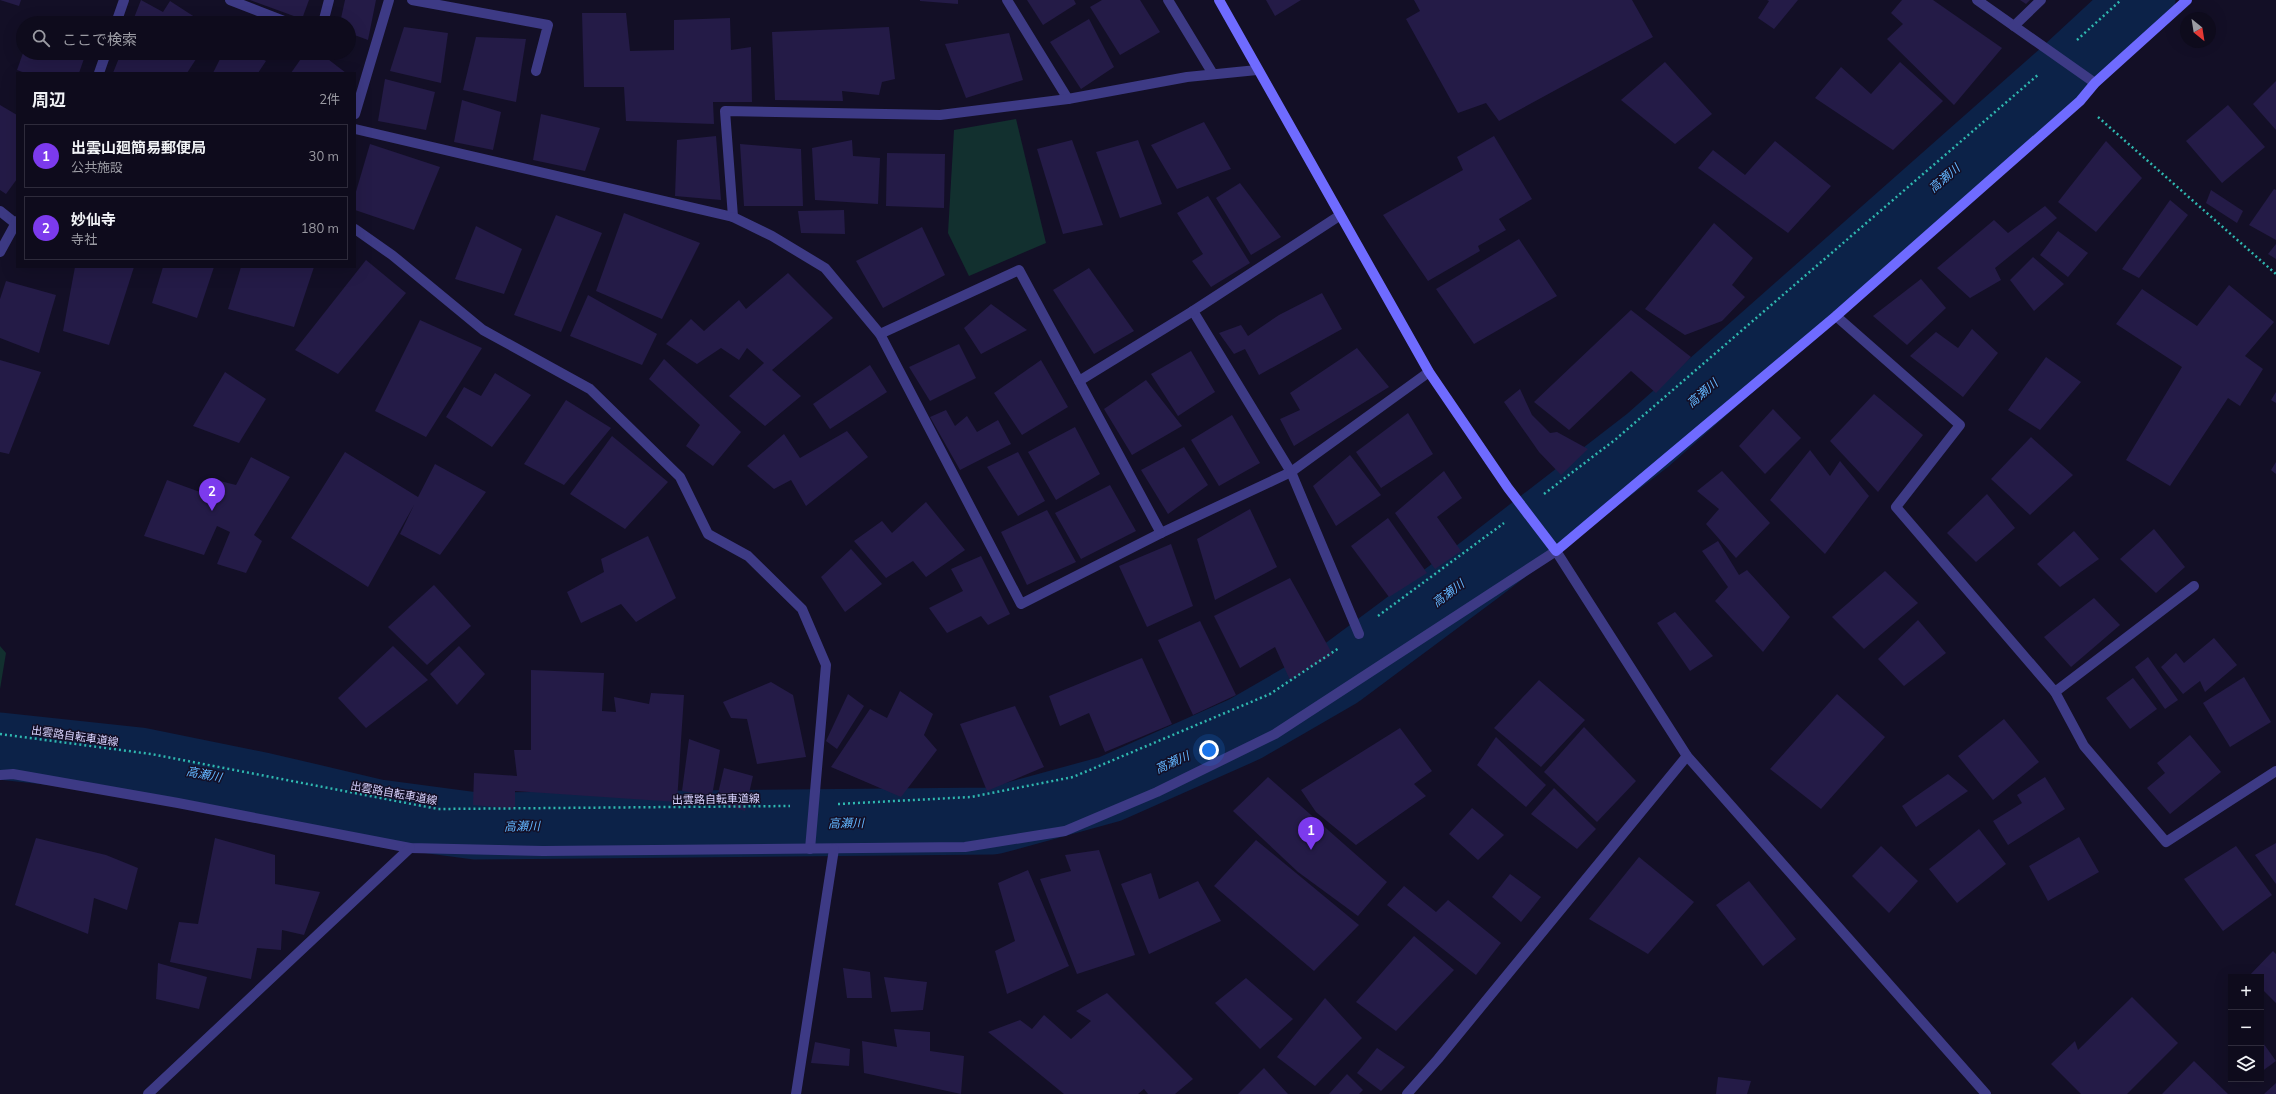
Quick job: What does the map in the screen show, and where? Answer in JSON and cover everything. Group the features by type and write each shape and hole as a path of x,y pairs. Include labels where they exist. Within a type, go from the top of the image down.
{"street":[{"path":"118,16 124,0"},
{"path":"230,0 271,16"},
{"path":"324,16 328,0"},
{"path":"356,111 389,0"},
{"path":"412,0 548,25 536,71"},
{"path":"1008,0 1068,99"},
{"path":"1168,0 1213,74"},
{"path":"1219,0 1428,372 1508,488 1556,551 1687,756 1986,1094"},
{"path":"1977,0 2095,83"},
{"path":"2014,26 2041,0"},
{"path":"0,774 13,774 178,803 410,848 543,851 965,847 1064,831 1157,792 1275,734 1556,551 1836,316 2080,101 2095,83 2187,0"},
{"path":"99,72 104,60"},
{"path":"733,217 725,112 940,115 1068,99 1188,77 1257,70"},
{"path":"356,129 733,217 772,236 825,268 880,334 1021,604 1160,533 1291,472 1428,372"},
{"path":"0,211 16,222 0,252"},
{"path":"1079,381 1193,311 1340,216"},
{"path":"356,230 392,255 483,330 590,389 680,477 708,534 748,556 802,608 826,665 810,849"},
{"path":"880,334 1019,270 1160,533"},
{"path":"1193,311 1291,472 1359,634"},
{"path":"1836,316 1960,425 1896,507 2055,692 2084,746 2166,842 2276,771"},
{"path":"2055,692 2194,586"},
{"path":"1406,1094 1438,1059 1687,756"},
{"path":"148,1094 410,848"},
{"path":"796,1094 834,849"}],"path":[{"path":"2080,101 2276,274"},
{"name":"出雲路自転車道線","path":"0,734 151,754 438,810 814,806"}],"green space":[{"path":"1016,119 1046,243 969,276 948,233 954,130"},
{"path":"0,646 6,653 0,689"}],"building":[{"path":"0,0 21,0 19,6"},
{"path":"141,0 163,12 170,1 193,16 135,16"},
{"path":"250,0 309,0 303,16 294,16"},
{"path":"345,0 376,0 368,40 356,36 356,16 342,16"},
{"path":"958,0 958,4 920,1"},
{"path":"1027,0 1074,0 1076,4 1043,25"},
{"path":"1102,0 1140,0 1160,32 1120,55 1090,7"},
{"path":"1266,0 1301,0 1275,16"},
{"path":"1414,0 1632,0 1653,37 1499,121 1486,103 1458,113 1406,19 1420,11"},
{"path":"1767,0 1798,0 1774,29 1758,18 1769,1"},
{"path":"1902,0 1933,0 2002,48 1954,105 1887,39 1903,24 1891,13"},
{"path":"2020,0 2030,0 2026,4"},
{"path":"582,13 626,13 630,51 674,50 674,20 730,18 731,50 751,47 752,102 713,102 714,124 626,121 624,87 584,87"},
{"path":"1089,19 1114,67 1081,89 1050,42"},
{"path":"404,27 448,33 441,83 390,71"},
{"path":"889,27 895,79 882,82 879,95 842,91 843,101 775,100 772,32"},
{"path":"1009,33 1023,80 966,98 945,44"},
{"path":"476,37 526,39 516,102 463,90"},
{"path":"21,60 84,60 79,72 22,72 17,70"},
{"path":"118,60 195,60 188,72 113,72"},
{"path":"220,60 266,61 259,72 214,72"},
{"path":"300,60 329,60 345,72 292,72"},
{"path":"1665,62 1712,114 1675,144 1621,100"},
{"path":"1900,62 1943,101 1893,150 1815,98 1841,67 1871,94"},
{"path":"385,79 435,92 426,130 378,121"},
{"path":"2276,81 2276,130 2253,104"},
{"path":"462,100 501,112 493,150 454,142"},
{"path":"0,105 16,114 16,180 6,194 0,190"},
{"path":"2228,105 2265,147 2222,183 2186,141"},
{"path":"541,114 600,128 585,171 533,160"},
{"path":"1204,122 1231,169 1177,189 1151,145"},
{"path":"716,136 721,200 675,196 677,140"},
{"path":"1494,136 1532,199 1499,219 1506,230 1478,246 1480,251 1428,281 1383,215 1463,170 1457,157"},
{"path":"852,140 853,156 880,158 878,204 815,200 812,148"},
{"path":"1072,140 1103,225 1063,234 1037,149"},
{"path":"1138,140 1162,204 1120,218 1096,152"},
{"path":"1775,141 1831,186 1788,233 1698,168 1713,150 1745,175"},
{"path":"2106,141 2142,178 2096,232 2058,202"},
{"path":"370,144 440,167 414,230 356,210 356,192"},
{"path":"740,144 801,149 803,206 744,206"},
{"path":"887,153 945,154 944,208 886,206"},
{"path":"1240,183 1281,237 1251,255 1216,198"},
{"path":"2274,189 2276,190 2276,240 2249,225"},
{"path":"2211,190 2243,211 2237,223 2206,203"},
{"path":"1208,196 1250,263 1211,287 1192,261 1203,254 1177,213"},
{"path":"2170,200 2188,215 2139,278 2122,269"},
{"path":"2045,206 2057,218 1995,268 2001,280 1970,298 1937,268 1994,220 2008,233"},
{"path":"844,210 845,234 801,233 798,211"},
{"path":"624,213 700,243 662,319 596,291"},
{"path":"556,215 602,233 561,332 514,315"},
{"path":"1714,223 1753,258 1732,285 1745,297 1722,321 1685,335 1645,309"},
{"path":"476,226 522,249 504,294 455,279"},
{"path":"922,227 945,275 883,308 856,261"},
{"path":"2058,231 2088,253 2068,277 2040,255"},
{"path":"1519,239 1557,296 1474,344 1436,289"},
{"path":"2276,244 2276,259 2268,254"},
{"path":"2033,257 2064,284 2034,311 2010,280"},
{"path":"366,260 406,293 338,374 295,350"},
{"path":"75,268 134,268 109,345 63,331"},
{"path":"163,268 214,268 197,318 152,303"},
{"path":"241,268 314,268 294,327 228,309"},
{"path":"1089,268 1134,331 1094,354 1053,290"},
{"path":"788,273 833,318 772,370 801,396 765,426 729,396 764,363 747,348 739,360 721,348 697,364 666,344 691,319 704,331 739,300 746,309"},
{"path":"1921,279 1946,308 1907,345 1873,316"},
{"path":"6,281 56,295 39,353 0,338 0,299"},
{"path":"2229,285 2274,322 2245,356 2263,369 2240,406 2228,398 2170,486 2126,460 2182,367 2116,324 2142,289 2197,326"},
{"path":"1322,293 1342,329 1259,375 1245,349 1234,354 1219,333 1241,325 1248,336 1279,315"},
{"path":"588,295 657,334 642,365 570,336"},
{"path":"991,304 1027,330 981,354 964,328"},
{"path":"1631,310 1691,357 1656,393 1631,371 1569,430 1534,402"},
{"path":"420,320 482,348 426,437 375,411"},
{"path":"1972,329 1998,353 1963,397 1910,356 1936,332 1958,348"},
{"path":"959,344 976,378 930,401 909,367"},
{"path":"1357,348 1389,387 1294,446 1280,419 1300,410 1290,393"},
{"path":"1191,351 1215,392 1178,416 1151,374"},
{"path":"2046,357 2081,382 2040,430 2008,410"},
{"path":"664,359 741,432 713,466 686,446 700,425 649,379"},
{"path":"0,360 41,372 9,454 0,452"},
{"path":"1041,360 1068,407 1022,435 994,393"},
{"path":"870,365 887,392 830,429 813,404"},
{"path":"225,372 266,399 239,443 193,426"},
{"path":"495,373 531,395 492,447 446,417 464,387 481,396"},
{"path":"1146,380 1182,426 1132,455 1104,409"},
{"path":"1520,389 1532,415 1550,433 1557,432 1588,449 1561,475 1539,452 1504,402"},
{"path":"2276,392 2276,403 2271,400"},
{"path":"1874,394 1923,435 1878,492 1830,441"},
{"path":"566,400 611,428 564,485 524,464"},
{"path":"1773,409 1801,438 1765,474 1739,446"},
{"path":"946,410 955,426 967,416 977,432 998,420 1011,444 960,470 930,417"},
{"path":"1408,413 1433,454 1381,488 1356,452"},
{"path":"1232,415 1260,463 1219,486 1191,440"},
{"path":"1075,427 1100,474 1056,500 1028,452"},
{"path":"847,431 868,457 806,506 791,480 774,489 747,466 784,434 800,458"},
{"path":"612,436 668,482 625,529 570,494"},
{"path":"2031,437 2073,475 2030,515 1991,479"},
{"path":"1184,447 1208,485 1168,514 1141,470"},
{"path":"1810,450 1830,476 1840,461 1869,496 1825,554 1770,500"},
{"path":"345,452 418,497 435,464 486,492 440,555 400,534 414,505 368,587 291,538"},
{"path":"1018,452 1045,501 1018,516 987,467"},
{"path":"1350,455 1381,495 1336,526 1313,486"},
{"path":"251,457 290,477 254,535 262,541 246,573 217,564 230,532 217,526 204,555 144,536 167,480 211,496 216,480 236,485"},
{"path":"2276,462 2276,474 2271,470"},
{"path":"1444,471 1462,498 1437,517 1461,551 1435,569 1395,513"},
{"path":"1722,471 1770,523 1736,558 1706,524 1719,509 1697,491"},
{"path":"1110,485 1136,531 1081,559 1055,513"},
{"path":"1987,494 2015,528 1976,562 1947,533"},
{"path":"926,502 965,550 926,577 913,561 886,578 854,541 882,521 892,533"},
{"path":"1250,509 1277,567 1215,600 1197,539"},
{"path":"1047,510 1076,562 1027,585 1001,532"},
{"path":"1388,518 1427,573 1389,597 1351,546"},
{"path":"2154,529 2185,567 2156,593 2120,559"},
{"path":"2074,531 2099,559 2060,587 2037,564"},
{"path":"648,536 676,598 636,622 621,604 581,623 567,592 604,572 601,559"},
{"path":"1718,541 1739,575 1747,570 1790,617 1763,652 1715,601 1728,587 1702,551"},
{"path":"1171,544 1193,606 1147,627 1119,566"},
{"path":"851,549 882,584 845,612 821,577"},
{"path":"981,556 1010,614 988,625 981,616 947,633 929,608 963,591 951,569"},
{"path":"1885,571 1918,603 1864,649 1832,617"},
{"path":"1290,578 1333,655 1290,680 1275,647 1240,668 1214,616"},
{"path":"434,585 471,626 427,665 388,627"},
{"path":"2094,598 2120,625 2071,667 2044,637"},
{"path":"1675,612 1713,656 1690,671 1657,623"},
{"path":"1918,620 1946,653 1904,686 1878,659"},
{"path":"1200,621 1236,695 1193,715 1158,640"},
{"path":"2214,638 2237,665 2205,692 2200,681 2183,694 2161,667 2176,653 2184,663"},
{"path":"393,646 428,680 366,728 338,698"},
{"path":"459,646 485,674 457,705 430,674"},
{"path":"2148,657 2178,700 2165,709 2135,667"},
{"path":"1142,658 1172,724 1105,752 1089,713 1060,726 1049,696"},
{"path":"531,670 604,673 602,711 616,712 614,697 649,704 651,693 684,695 677,802 515,791 515,809 473,805 474,773 517,776 514,750 531,750"},
{"path":"2244,677 2271,722 2230,747 2203,703"},
{"path":"2133,678 2157,709 2130,729 2106,698"},
{"path":"1539,680 1585,720 1541,767 1494,728"},
{"path":"771,682 793,695 806,757 757,764 747,719 731,718 723,702"},
{"path":"900,691 933,714 924,735 937,750 901,797 831,767 870,709 887,718"},
{"path":"848,694 864,706 837,749 826,741"},
{"path":"1837,694 1885,737 1821,809 1770,769"},
{"path":"1015,706 1044,767 987,791 960,724"},
{"path":"2004,719 2039,762 1993,800 1958,756"},
{"path":"1584,727 1636,781 1597,822 1544,772"},
{"path":"1400,728 1432,771 1414,784 1426,796 1356,845 1316,812 1301,790"},
{"path":"2190,735 2221,772 2170,814 2147,788 2165,773 2157,763"},
{"path":"1496,737 1546,785 1526,807 1477,765"},
{"path":"689,739 720,750 712,796 682,791"},
{"path":"724,768 753,776 745,811 716,802"},
{"path":"1948,774 1968,791 1916,827 1902,806"},
{"path":"1268,777 1387,882 1358,916 1298,872 1233,811"},
{"path":"2045,777 2065,809 2008,845 1993,821 2022,803 2017,795"},
{"path":"1554,788 1596,829 1577,849 1531,814"},
{"path":"1472,808 1504,835 1478,860 1449,834"},
{"path":"1979,829 2006,864 1957,903 1929,869"},
{"path":"2079,837 2099,872 2048,901 2029,866"},
{"path":"36,838 106,855 138,868 127,910 94,898 88,934 15,905"},
{"path":"215,838 275,855 275,884 320,892 304,935 282,930 281,950 257,948 251,979 170,962 179,922 198,924"},
{"path":"1256,840 1359,925 1314,971 1214,886"},
{"path":"2276,843 2276,884 2255,855"},
{"path":"1881,846 1918,881 1889,913 1852,876"},
{"path":"2236,846 2272,895 2223,931 2184,879"},
{"path":"1099,850 1135,955 1077,974 1040,879 1071,871 1065,855"},
{"path":"1639,857 1694,902 1648,954 1589,919"},
{"path":"1028,870 1069,966 1007,994 995,951 1015,941 998,883"},
{"path":"1151,873 1159,899 1198,881 1221,921 1149,954 1121,884"},
{"path":"1510,874 1541,897 1521,922 1492,897"},
{"path":"1749,881 1796,939 1763,966 1716,905"},
{"path":"1404,886 1436,912 1448,900 1501,943 1476,975 1387,905"},
{"path":"1414,936 1454,970 1396,1031 1356,1002"},
{"path":"2273,951 2276,954 2276,1003 2264,991 2264,974 2251,974"},
{"path":"158,963 207,977 199,1009 156,999"},
{"path":"843,968 870,972 872,998 847,998"},
{"path":"884,977 927,982 923,1010 891,1012"},
{"path":"1246,978 1293,1019 1260,1049 1215,1003"},
{"path":"1107,993 1193,1079 1175,1094 1148,1094 1144,1089 1138,1094 1064,1094 988,1032 1020,1020 1032,1029 1044,1015 1071,1039 1091,1021 1076,1011"},
{"path":"2132,997 2178,1043 2127,1094 2081,1094 2051,1064 2075,1041 2078,1050"},
{"path":"1325,998 1362,1038 1315,1086 1277,1057"},
{"path":"894,1029 930,1032 930,1051 964,1056 961,1094 864,1073 862,1041 897,1047"},
{"path":"815,1042 850,1049 849,1066 811,1063"},
{"path":"2264,1044 2276,1061 2264,1070"},
{"path":"1377,1048 1405,1067 1381,1091 1357,1073"},
{"path":"2194,1061 2228,1094 2162,1094"},
{"path":"1264,1068 1288,1094 1238,1094"},
{"path":"1347,1074 1363,1090 1359,1094 1329,1094"},
{"path":"1718,1077 1751,1081 1747,1094 1716,1094"},
{"path":"2276,1083 2276,1094 2264,1094"}],"waterway":[{"name":"高瀬川","path":"0,746 140,761 263,786 378,813 476,826 993,821 1110,789 1245,729 1340,674 1477,572 1648,440 2062,74 2142,0"}],"place":[{"name":"妙仙寺","path":"212,511"},
{"name":"出雲山廻簡易郵便局","path":"1311,850"}]}
